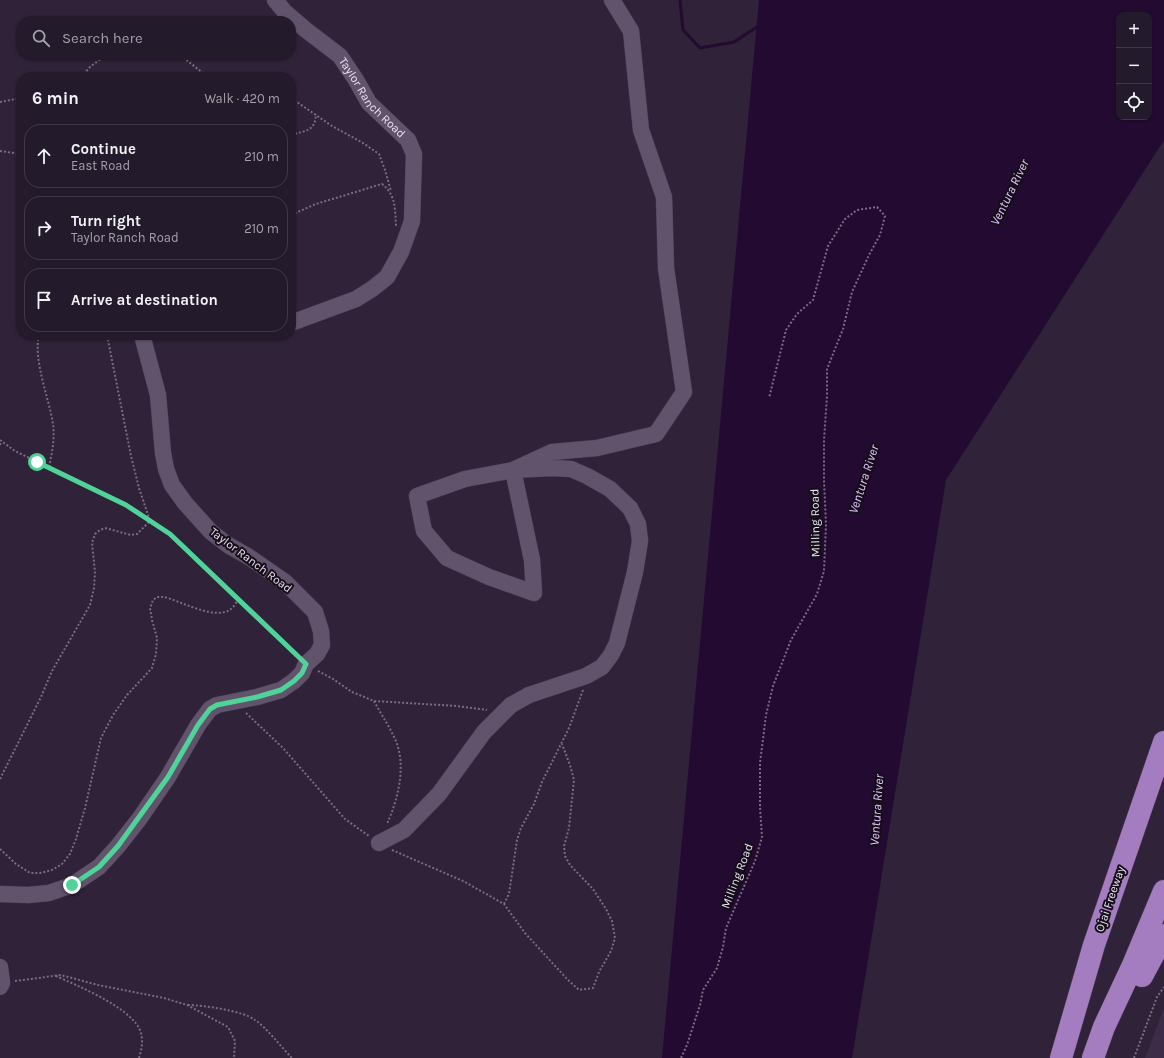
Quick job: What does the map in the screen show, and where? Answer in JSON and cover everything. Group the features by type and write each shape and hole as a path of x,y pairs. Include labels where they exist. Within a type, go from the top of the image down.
{"highway":[{"name":"Ojai Freeway","path":"1062,1058 1094,945 1162,751"},
{"path":"1093,1058 1104,1027 1133,965 1164,891"},
{"path":"1098,1058 1164,935"}],"street":[{"name":"Taylor Ranch Road","path":"275,0 290,16"},
{"path":"513,470 552,452 597,448 656,434 684,392 666,268 664,198 641,130 631,31 612,0"},
{"name":"Taylor Ranch Road","path":"296,21 340,56 356,80 369,104 408,140 414,154 412,220 401,252 387,277 356,299 296,321"},
{"name":"Taylor Ranch Road","path":"0,894 28,895 50,893 72,885 99,867 118,846 168,777 210,709 217,705 281,690 302,673 306,664 317,654 322,645 321,631 315,612 285,582 249,557 228,545 211,532 185,503 172,484 166,469 163,454 158,395 143,340"},
{"path":"379,843 404,830 439,794 484,732 502,712 529,695 586,676 602,667 611,656 618,643 635,572 640,541 638,524 630,508 610,489 570,469 552,468 513,470 465,479 417,496 424,531 447,558 489,577 534,593 532,560 513,470"},
{"path":"0,967 1,985"}],"path":[{"path":"86,72 99,60"},
{"path":"186,60 202,72"},
{"path":"0,102 16,99"},
{"path":"296,101 379,154 394,200 396,230"},
{"path":"296,133 312,127 315,122 316,114"},
{"path":"0,151 16,153"},
{"path":"296,213 316,204 376,185 382,184 391,192"},
{"name":"Milling Road","path":"682,1058 700,1005 703,990 717,968 723,947 726,928 754,861 762,836 760,807 760,763 766,715 772,686 791,640 817,594 824,571 826,525 824,440 827,369 843,329 852,292 880,235 885,216 877,207 857,210 845,219 828,246 812,300 797,314 786,330 769,398"},
{"path":"37,340 39,358 53,425 52,451 49,467"},
{"path":"108,340 131,456 139,488 150,521"},
{"path":"0,446 1,440 15,451 126,505 170,534 306,664 333,678 352,692 374,701 457,706 502,712"},
{"path":"0,779 41,697 52,671 90,605 94,588 95,572 92,542 95,534 105,528 130,535 137,534 150,521"},
{"path":"0,849 16,864 30,873 40,873 52,870 62,864 70,854 85,808 101,738 113,715 128,695 152,668 156,654 157,638 150,608 153,600 158,597 164,597 214,614 224,613 232,609 239,599"},
{"path":"504,904 509,894 517,840 521,828 534,804 553,759 562,744 583,692 586,676"},
{"path":"374,701 396,740 400,758 397,796 379,843"},
{"path":"235,702 256,724 283,748 345,819 379,843 416,862 463,881 504,904 525,933 566,979 579,990 592,988 611,951 614,938 612,921 606,909 593,889 570,866 565,856 564,846 569,828 574,780 562,744"},
{"path":"1,985 61,975 98,985 187,1004 231,1011 254,1019 292,1058"},
{"path":"54,976 82,988 124,1012 139,1028 142,1037 142,1049 139,1058"},
{"path":"1134,1058 1158,997 1164,987"},
{"path":"187,1004 228,1027 236,1041 234,1058"}],"shaded area":[{"path":"1164,1008 1164,1058 1145,1058"}],"water":[{"name":"Ventura River","path":"759,0 1164,0 1164,140 946,480 852,1058 662,1058"}],"waterway":[{"path":"680,0 683,30 700,48 734,42 760,25"}],"route":[{"path":"37,462 126,505 170,534 306,664 302,673 281,690 257,697 217,705 210,709 198,725 192,738 168,777 140,818 99,867 72,885"}]}
